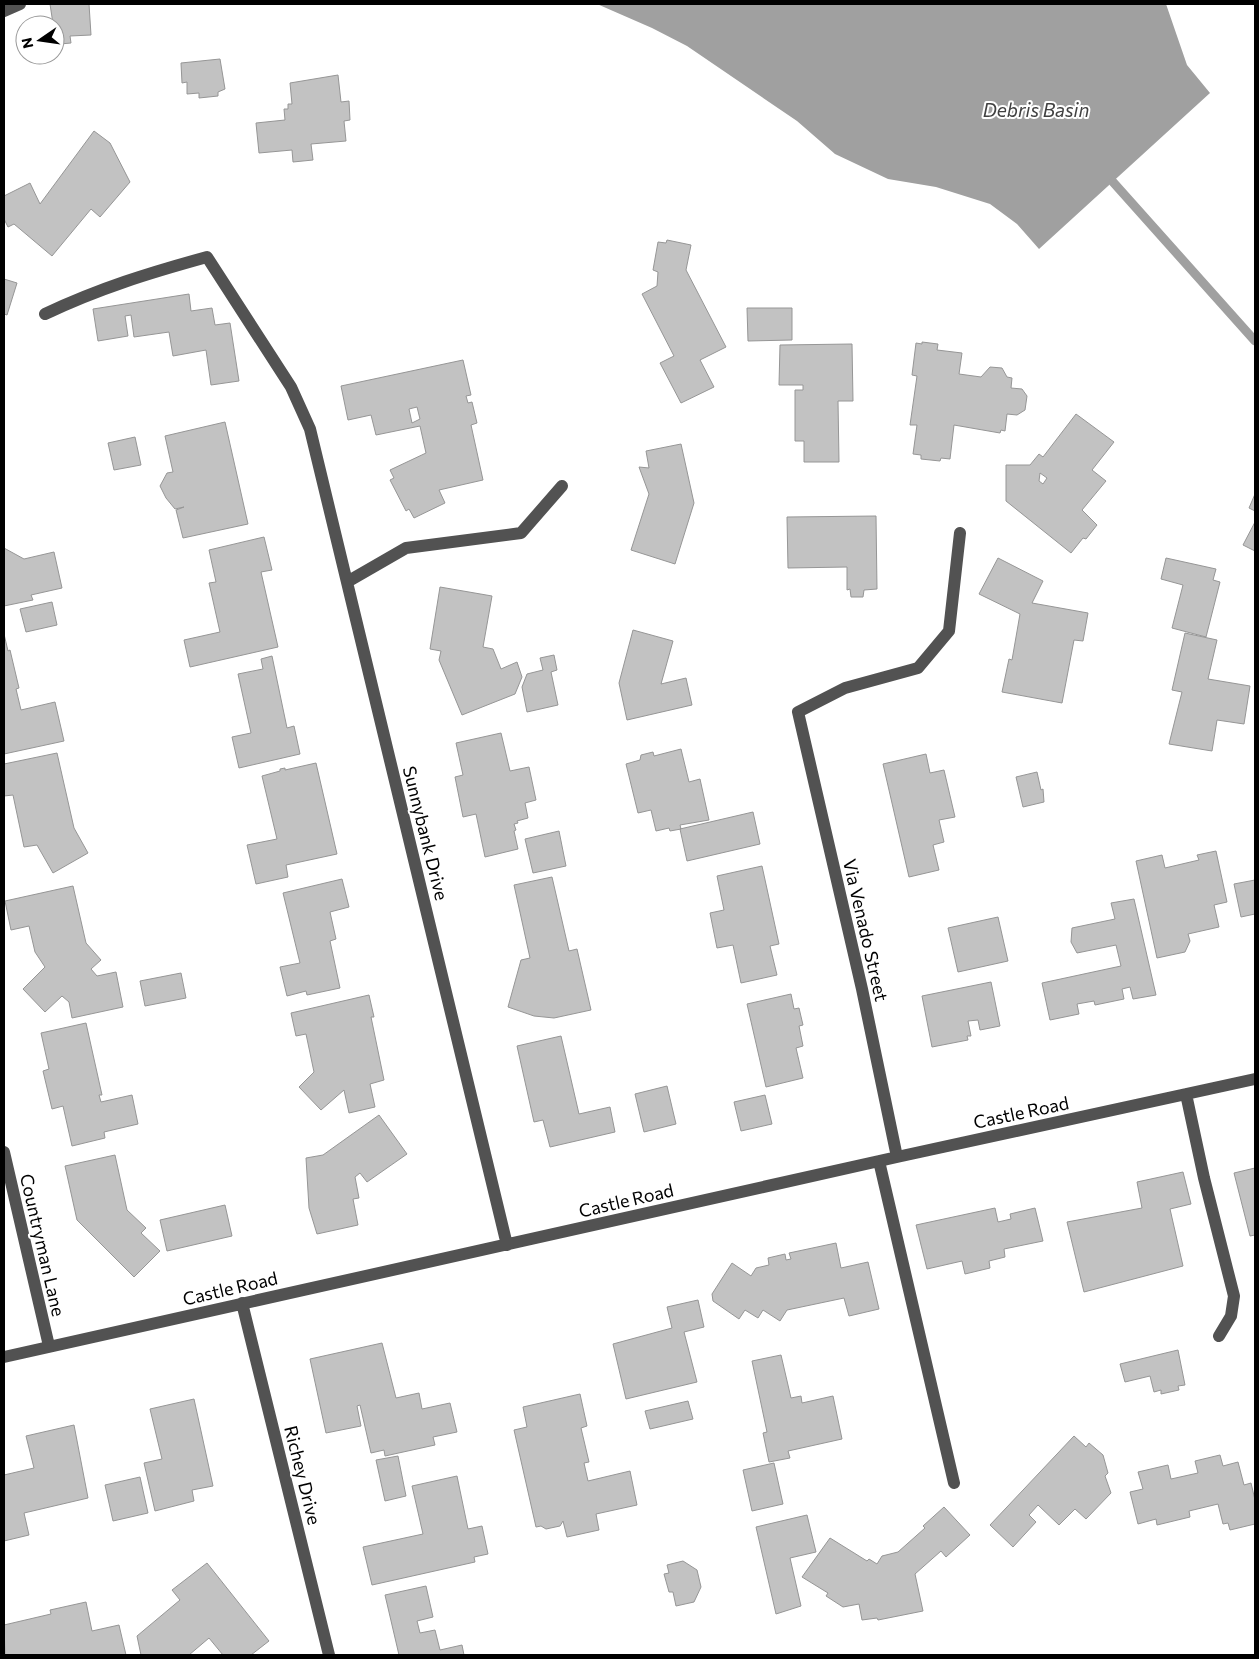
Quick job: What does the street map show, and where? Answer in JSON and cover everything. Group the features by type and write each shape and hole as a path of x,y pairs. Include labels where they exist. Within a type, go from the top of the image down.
{"street":[{"path":"4,11 20,4"},
{"name":"Sunnybank Drive","path":"45,314 105,287 207,257 291,388 310,429 507,1245"},
{"path":"347,582 406,548 521,532 562,486"},
{"name":"Via Venado Street","path":"897,1157 862,989 798,712 845,688 918,668 949,631 960,532"},
{"name":"Castle Road","path":"4,1357 897,1157 1255,1079"},
{"path":"1186,1094 1204,1178 1234,1296 1231,1316 1219,1336"},
{"name":"Countryman Lane","path":"4,1152 48,1346"},
{"path":"879,1161 954,1483"},
{"name":"Richey Drive","path":"242,1303 329,1655"}],"water":[{"name":"Debris Basin","path":"597,4 1166,4 1187,65 1210,93 1039,249 1017,224 990,204 936,187 888,179 835,154 797,121 687,46 652,28"}],"building":[{"path":"50,4 89,4 91,35 70,36 71,43 65,44 65,15 52,15"},
{"path":"220,59 225,89 218,92 218,96 199,98 199,93 187,94 187,82 182,83 181,63"},
{"path":"338,75 341,102 349,101 350,120 344,121 346,141 311,144 313,160 293,162 292,150 259,153 256,123 285,120 284,109 288,109 288,104 292,104 290,83"},
{"path":"94,131 110,143 130,182 100,217 91,209 52,256 14,224 8,227 4,219 4,196 30,183 40,204"},
{"path":"667,240 691,245 686,270 726,347 700,360 714,387 681,403 660,363 674,356 642,294 657,286 658,272 653,270 658,242 666,243"},
{"path":"4,279 17,283 7,315 4,314"},
{"path":"189,294 191,311 212,308 215,325 230,323 239,381 211,385 206,350 173,356 169,332 134,337 131,315 125,316 128,336 98,341 93,309"},
{"path":"747,308 792,308 792,340 748,341"},
{"path":"922,342 938,344 937,350 962,353 959,374 981,377 990,367 1002,368 1007,377 1012,378 1011,388 1022,389 1027,396 1025,410 1017,415 1007,414 1005,431 1001,430 1000,433 954,425 950,459 941,458 940,461 921,459 921,455 913,454 917,425 910,425 917,376 912,375 916,343 922,344"},
{"path":"852,344 853,401 838,401 839,462 804,462 804,441 795,441 795,390 803,390 803,385 779,385 780,345"},
{"path":"463,360 471,395 466,396 468,403 472,402 477,423 471,425 483,480 439,490 445,503 414,518 409,509 406,511 390,480 394,478 390,470 426,453 420,426 376,435 371,415 348,420 341,386","holes":["417,407 420,419 412,423 409,409"]},
{"path":"1076,414 1114,442 1092,470 1106,481 1082,510 1097,525 1071,553 1006,501 1006,465 1030,465 1039,454 1043,457","holes":["1040,473 1047,478 1043,484 1039,481"]},
{"path":"225,422 248,524 183,538 176,510 184,507 175,509 166,498 160,486 167,473 173,472 165,436"},
{"path":"135,437 141,465 114,470 108,443"},
{"path":"681,444 694,503 675,564 631,550 649,494 639,467 649,468 646,451"},
{"path":"1255,494 1255,511 1249,508"},
{"path":"876,516 877,589 864,590 863,597 851,597 850,589 847,590 847,567 788,568 787,517"},
{"path":"1255,522 1255,551 1243,545"},
{"path":"264,537 272,570 261,572 278,647 190,667 184,640 220,632 209,583 216,582 209,550"},
{"path":"4,548 24,559 54,552 62,588 31,595 33,600 4,606"},
{"path":"998,558 1043,581 1032,603 1088,613 1083,641 1074,640 1062,703 1002,692 1009,659 1012,660 1020,614 979,594"},
{"path":"1166,558 1216,569 1213,580 1220,582 1206,637 1172,628 1183,585 1161,579"},
{"path":"440,587 492,596 483,647 493,649 501,669 517,662 522,677 515,694 462,715 439,660 441,651 430,649"},
{"path":"52,602 57,625 26,632 20,609"},
{"path":"633,630 673,641 661,684 686,678 692,705 627,720 619,683"},
{"path":"1185,633 1217,640 1208,679 1250,686 1244,724 1217,720 1212,751 1169,744 1182,692 1172,690"},
{"path":"4,634 19,688 16,689 21,710 55,702 64,741 4,754"},
{"path":"554,655 557,670 551,672 558,705 527,712 522,687 527,674 543,670 540,658"},
{"path":"272,656 287,728 294,726 300,754 239,768 232,737 251,733 238,674 263,669 261,659"},
{"path":"501,733 510,771 529,767 536,800 525,803 528,818 517,821 518,823 514,824 518,849 485,857 476,814 463,817 455,777 463,775 456,743"},
{"path":"681,749 689,782 700,779 709,820 680,825 681,829 670,831 669,828 656,831 651,810 638,813 626,764 640,760 641,755 653,752 654,756"},
{"path":"57,753 74,828 88,853 53,873 37,845 24,847 13,795 4,796 4,764"},
{"path":"926,754 930,773 944,770 955,817 939,820 944,842 933,845 939,870 909,877 883,764"},
{"path":"316,763 337,854 286,865 288,877 256,884 247,845 277,839 262,776 280,771 280,769 285,768 285,770"},
{"path":"1037,772 1041,790 1043,789 1044,802 1023,807 1016,777"},
{"path":"753,812 760,844 687,861 680,829"},
{"path":"559,831 566,866 533,873 525,839"},
{"path":"1216,851 1227,902 1214,905 1219,927 1188,934 1190,941 1185,952 1157,958 1136,861 1162,855 1165,868 1199,860 1197,855"},
{"path":"762,866 779,944 770,946 777,975 741,983 733,945 717,948 710,913 724,910 717,876"},
{"path":"552,877 569,951 577,949 591,1010 554,1018 534,1016 508,1007 521,960 530,958 514,885"},
{"path":"342,879 349,907 330,912 336,939 330,941 340,988 307,995 306,991 287,996 280,967 300,963 283,893"},
{"path":"1255,880 1255,914 1241,917 1234,884"},
{"path":"73,886 86,943 101,960 91,969 97,976 116,972 123,1007 72,1018 69,1002 62,996 45,1012 23,989 45,967 35,952 29,926 11,930 5,901"},
{"path":"1134,899 1156,995 1133,999 1130,987 1122,989 1124,999 1095,1005 1094,1001 1077,1004 1079,1014 1050,1020 1042,983 1121,966 1116,945 1077,953 1071,942 1072,928 1115,919 1111,903"},
{"path":"998,917 1008,961 958,972 948,928"},
{"path":"181,973 186,998 145,1006 140,981"},
{"path":"991,982 1000,1026 980,1030 978,1020 968,1021 971,1036 967,1036 968,1040 932,1047 922,996"},
{"path":"791,994 794,1009 799,1008 803,1025 799,1026 803,1046 796,1048 803,1078 766,1087 747,1004"},
{"path":"369,995 374,1017 371,1017 384,1080 370,1084 375,1107 349,1113 344,1090 321,1110 299,1087 314,1072 306,1034 296,1036 291,1013"},
{"path":"86,1023 102,1095 99,1095 101,1102 132,1095 138,1124 104,1132 105,1138 72,1146 63,1106 52,1109 43,1071 49,1069 41,1033"},
{"path":"561,1036 579,1114 610,1107 615,1132 550,1147 543,1120 534,1122 517,1046"},
{"path":"667,1086 676,1124 644,1132 635,1094"},
{"path":"765,1095 772,1124 741,1131 734,1102"},
{"path":"379,1115 407,1154 367,1182 360,1173 355,1177 359,1198 353,1199 358,1225 317,1234 309,1208 306,1158 323,1155"},
{"path":"115,1155 127,1210 146,1228 141,1233 160,1251 134,1277 77,1220 65,1166"},
{"path":"1255,1168 1255,1235 1250,1236 1234,1173"},
{"path":"1183,1172 1191,1204 1170,1209 1183,1266 1084,1292 1067,1222 1142,1208 1137,1182"},
{"path":"225,1205 232,1236 167,1251 160,1220"},
{"path":"995,1208 998,1222 1011,1219 1010,1214 1035,1208 1043,1241 1004,1249 1005,1257 989,1261 990,1268 965,1274 962,1261 927,1269 916,1225"},
{"path":"836,1243 841,1268 868,1262 879,1309 849,1316 844,1298 787,1310 780,1321 763,1310 758,1318 745,1310 739,1319 713,1301 712,1294 732,1263 751,1276 756,1268 769,1265 768,1258 785,1254 786,1260 791,1259 789,1253"},
{"path":"698,1300 704,1327 684,1332 697,1382 626,1399 613,1344 672,1328 667,1307"},
{"path":"382,1343 396,1398 419,1393 422,1409 450,1403 457,1432 433,1437 435,1445 385,1456 384,1450 371,1453 360,1405 357,1406 361,1426 326,1433 310,1359"},
{"path":"1178,1350 1185,1385 1178,1386 1179,1390 1161,1394 1161,1390 1154,1392 1150,1376 1125,1382 1120,1364"},
{"path":"781,1355 791,1398 801,1396 802,1403 833,1396 842,1439 788,1451 790,1458 769,1462 763,1433 767,1432 752,1361"},
{"path":"580,1394 587,1426 581,1428 589,1462 584,1463 588,1481 630,1471 637,1505 596,1514 599,1530 567,1537 563,1521 560,1526 546,1529 541,1526 536,1527 514,1430 527,1427 523,1407"},
{"path":"194,1399 213,1486 192,1490 194,1501 155,1511 144,1463 162,1459 150,1409"},
{"path":"688,1401 693,1419 650,1429 645,1411"},
{"path":"74,1425 88,1498 24,1513 29,1535 4,1541 4,1475 34,1468 26,1436"},
{"path":"1074,1436 1086,1447 1089,1443 1103,1455 1108,1473 1105,1476 1111,1493 1086,1519 1075,1509 1059,1525 1038,1505 1029,1515 1036,1522 1013,1547 990,1525"},
{"path":"1220,1455 1223,1466 1238,1462 1244,1485 1251,1483 1255,1500 1255,1524 1230,1530 1228,1523 1223,1524 1218,1504 1189,1511 1190,1517 1157,1525 1156,1519 1138,1524 1130,1492 1143,1489 1138,1472 1168,1465 1171,1479 1198,1473 1195,1461"},
{"path":"398,1456 406,1496 385,1501 376,1460"},
{"path":"774,1463 783,1504 752,1511 743,1470"},
{"path":"457,1476 468,1529 482,1526 488,1554 474,1557 475,1562 372,1585 363,1547 423,1534 412,1486"},
{"path":"140,1477 148,1513 113,1521 105,1485"},
{"path":"944,1507 970,1535 946,1557 941,1551 915,1574 923,1611 878,1620 877,1618 862,1620 859,1604 843,1607 826,1596 828,1593 802,1577 830,1538 867,1561 869,1559 877,1564 882,1556 898,1552 925,1528 923,1526"},
{"path":"807,1515 816,1552 790,1558 801,1606 776,1614 756,1527"},
{"path":"683,1561 697,1570 701,1587 694,1602 676,1606 673,1592 669,1592 664,1574 669,1573 667,1565"},
{"path":"207,1563 269,1641 251,1655 223,1655 209,1638 189,1655 141,1655 137,1636 180,1600 172,1590"},
{"path":"426,1586 433,1617 417,1621 420,1633 435,1630 440,1650 462,1645 464,1655 399,1655 385,1595"},
{"path":"86,1602 92,1631 119,1625 126,1655 5,1655 4,1625 51,1614 50,1610"}],"waterway":[{"path":"1113,182 1255,341"}]}
